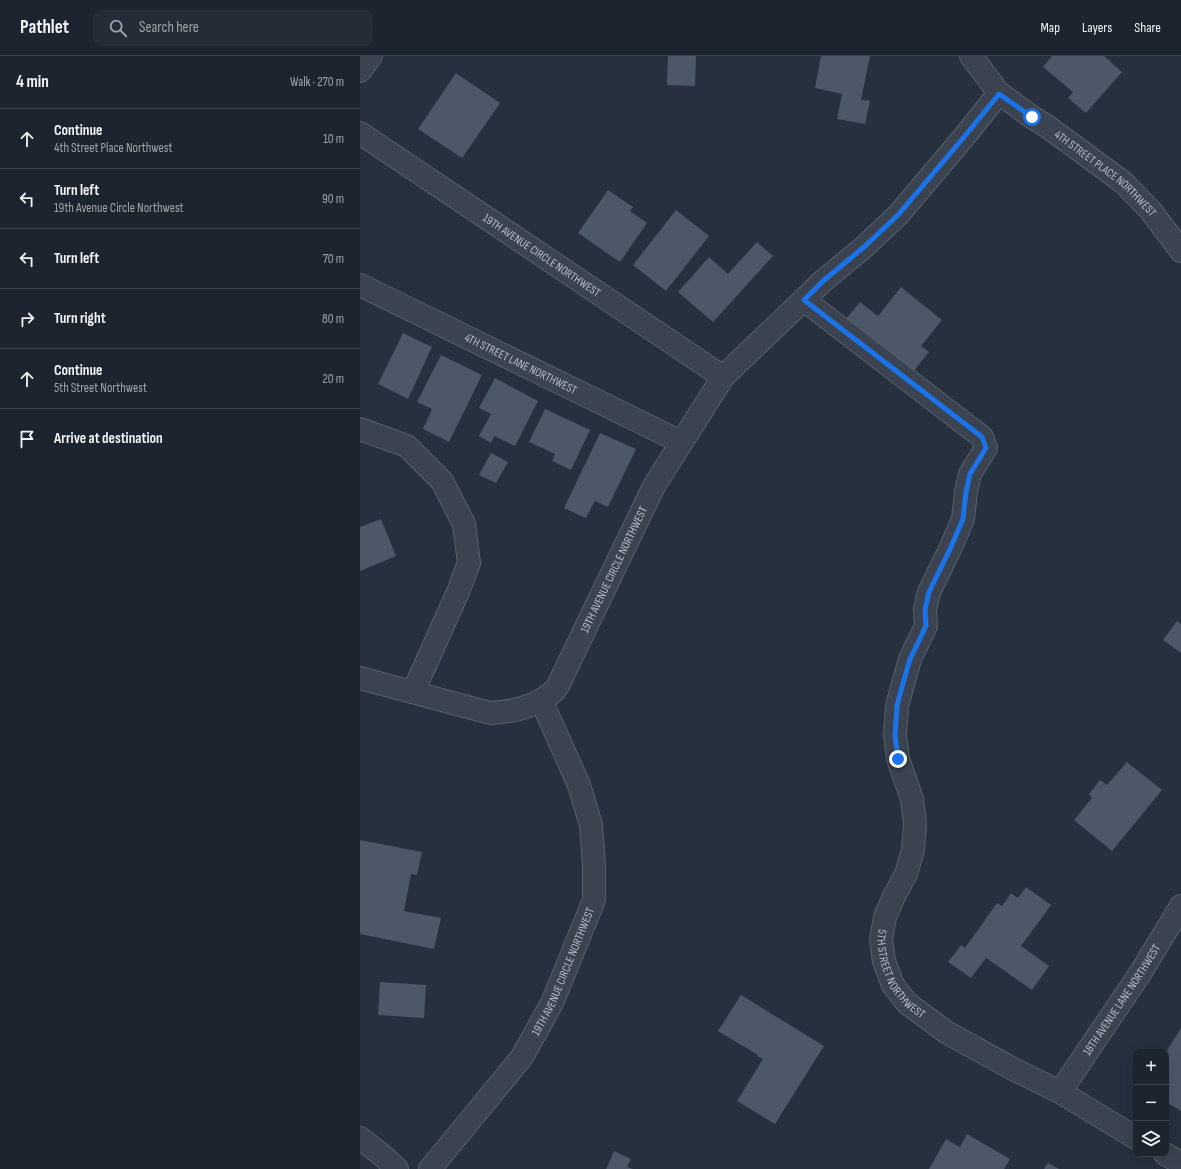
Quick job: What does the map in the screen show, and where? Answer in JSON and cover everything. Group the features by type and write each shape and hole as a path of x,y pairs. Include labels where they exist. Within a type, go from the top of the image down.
{"street":[{"path":"360,72 371,56"},
{"path":"971,56 999,94"},
{"name":"4TH STREET PLACE NORTHWEST","path":"999,94 1048,127 1124,184 1151,211 1181,251"},
{"name":"19TH AVENUE CIRCLE NORTHWEST","path":"360,678 490,713 519,710 541,700 555,690 564,675 654,486 723,377 823,281 864,247 898,215 999,94"},
{"name":"19TH AVENUE CIRCLE NORTHWEST","path":"360,133 723,377"},
{"name":"4TH STREET LANE NORTHWEST","path":"360,286 681,442"},
{"name":"5TH STREET NORTHWEST","path":"804,300 982,437 986,448 970,474 963,519 929,592 925,609 926,626 910,659 897,706 895,735 898,759 912,798 915,824 913,850 906,874 885,917 881,940 884,961 893,985 907,1004 946,1032 1013,1069 1060,1092 1133,1136"},
{"path":"360,429 407,446 442,481 464,524 469,563 458,592 413,692"},
{"name":"19TH AVENUE CIRCLE NORTHWEST","path":"430,1169 522,1058 552,1003 594,900 594,866 591,825 579,784 541,700"},
{"name":"18TH AVENUE LANE NORTHWEST","path":"1060,1092 1141,972 1181,906"},
{"path":"360,1138 397,1169"},
{"path":"1169,1156 1181,1163"}],"building":[{"path":"668,56 696,56 695,86 667,85"},
{"path":"821,56 870,56 861,100 870,101 865,124 837,119 842,94 815,88"},
{"path":"1052,56 1104,56 1122,72 1086,113 1068,98 1073,92 1043,67"},
{"path":"456,73 500,103 462,158 418,129"},
{"path":"608,190 633,207 630,211 647,223 620,262 578,233"},
{"path":"676,210 709,236 666,291 633,265"},
{"path":"757,242 773,256 713,322 678,292 709,257 728,274"},
{"path":"901,287 942,320 921,346 929,352 912,373 845,320 860,302 878,316"},
{"path":"403,333 432,347 408,399 378,384"},
{"path":"441,355 482,375 449,442 423,429 432,409 417,402"},
{"path":"495,378 538,401 515,446 494,436 491,443 479,436 491,414 479,408"},
{"path":"545,409 590,430 571,470 552,461 555,454 529,442"},
{"path":"600,433 636,449 608,507 595,501 586,518 564,508"},
{"path":"491,453 508,462 496,483 479,475"},
{"path":"381,519 396,556 360,571 360,527"},
{"path":"1177,621 1181,624 1181,653 1163,640"},
{"path":"1127,762 1162,790 1112,851 1074,820 1092,798 1089,794 1100,780 1107,785"},
{"path":"360,840 422,852 417,875 411,874 404,911 441,918 434,949 360,934"},
{"path":"1026,887 1051,905 1021,946 1049,966 1032,990 986,958 971,978 948,962 961,945 965,948 997,903 1002,906 1011,893 1018,898"},
{"path":"380,982 426,985 424,1018 378,1015"},
{"path":"741,995 824,1046 775,1124 737,1101 763,1059 718,1031"},
{"path":"1181,1028 1181,1111 1169,1104 1168,1049"},
{"path":"967,1134 1010,1159 1004,1169 929,1169 946,1139 960,1147"},
{"path":"614,1151 631,1159 627,1167 633,1169 606,1169"},
{"path":"1048,1163 1059,1169 1044,1169"}],"route":[{"path":"898,759 895,735 897,706 900,694 910,659 926,626 925,609 929,592 963,519 970,474 986,448 982,437 804,300 823,281 864,247 898,215 999,94 1032,117"}]}
